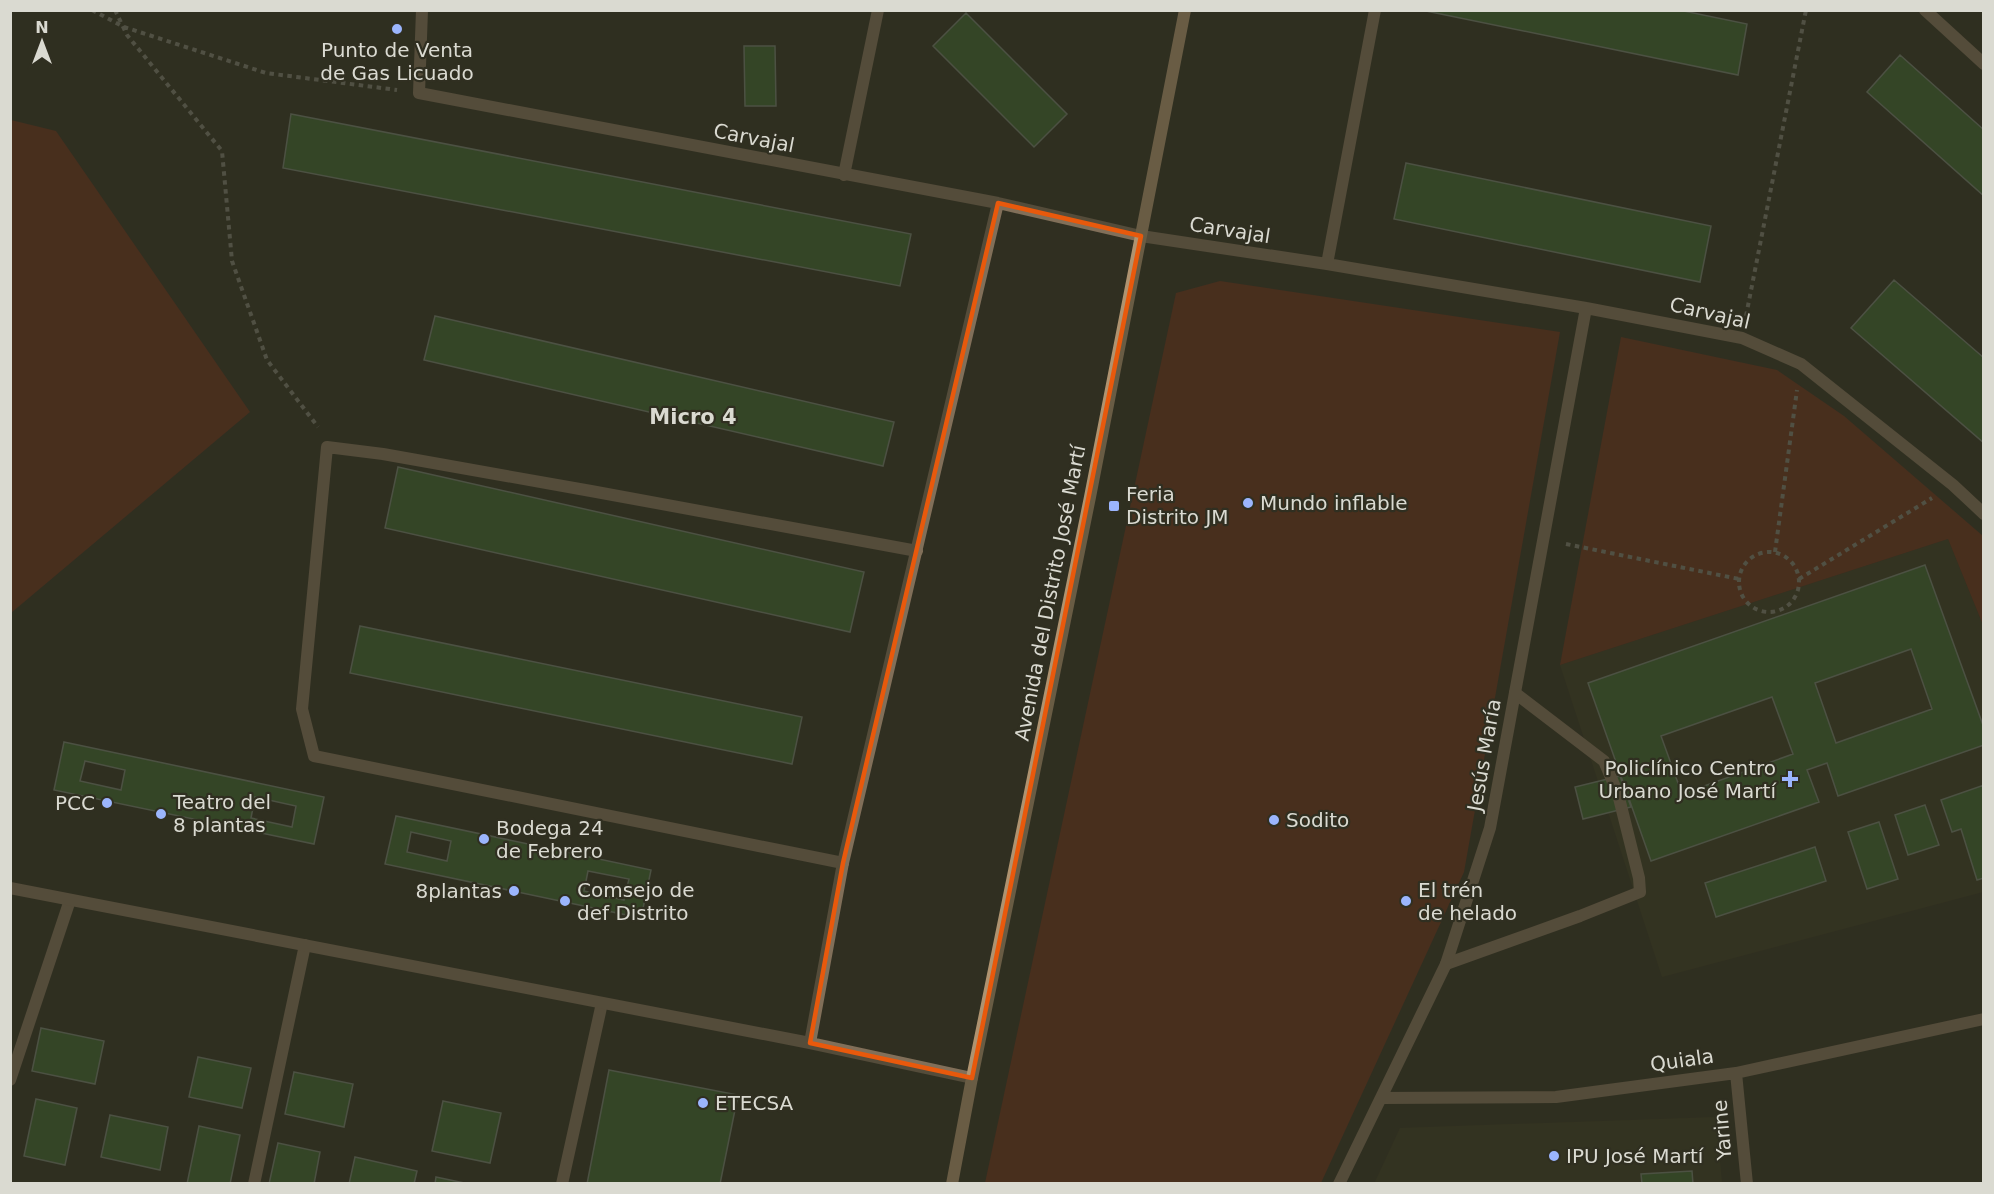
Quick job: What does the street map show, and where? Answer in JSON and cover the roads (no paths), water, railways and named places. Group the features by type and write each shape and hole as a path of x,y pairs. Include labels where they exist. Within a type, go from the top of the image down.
{"main road":[{"name":"Avenida del Distrito José Martí","path":"952,1184 1185,10"}],"street":[{"name":"Carvajal","path":"422,10 419,93 998,203 1141,236 1326,264 1586,308 1742,338 1801,364 1953,485 1983,514"},
{"path":"844,175 879,10"},
{"path":"1326,264 1375,10"},
{"path":"1925,10 1983,64"},
{"path":"810,1043 843,863 998,203"},
{"name":"Jesús María","path":"1339,1184 1446,964 1490,828 1586,308"},
{"path":"843,863 314,756 302,709 327,447 383,454 916,551"},
{"path":"1446,964 1640,892 1639,878 1618,794 1604,761 1515,693"},
{"path":"10,888 810,1043 972,1078"},
{"path":"10,1080 70,900"},
{"path":"254,1184 305,945"},
{"path":"562,1184 602,1003"},
{"name":"Quiala","path":"1381,1098 1556,1097 1736,1073 1983,1019"},
{"name":"Yarine","path":"1736,1073 1747,1184"}],"place":[{"name":"Punto de Venta de Gas Licuado","path":"397,29"},
{"name":"Mundo inflable","path":"1248,503"},
{"name":"Feria Distrito JM","path":"1114,506"},
{"name":"Policlínico Centro Urbano José Martí","path":"1790,779"},
{"name":"PCC","path":"107,803"},
{"name":"Teatro del 8 plantas","path":"161,814"},
{"name":"Sodito","path":"1274,820"},
{"name":"Bodega 24 de Febrero","path":"484,839"},
{"name":"8plantas","path":"514,891"},
{"name":"Comsejo de def Distrito","path":"565,901"},
{"name":"El trén de helado","path":"1406,901"},
{"name":"ETECSA","path":"703,1103"},
{"name":"IPU José Martí","path":"1554,1156"}],"district":[{"name":"Micro 4","path":"693,417"}]}
